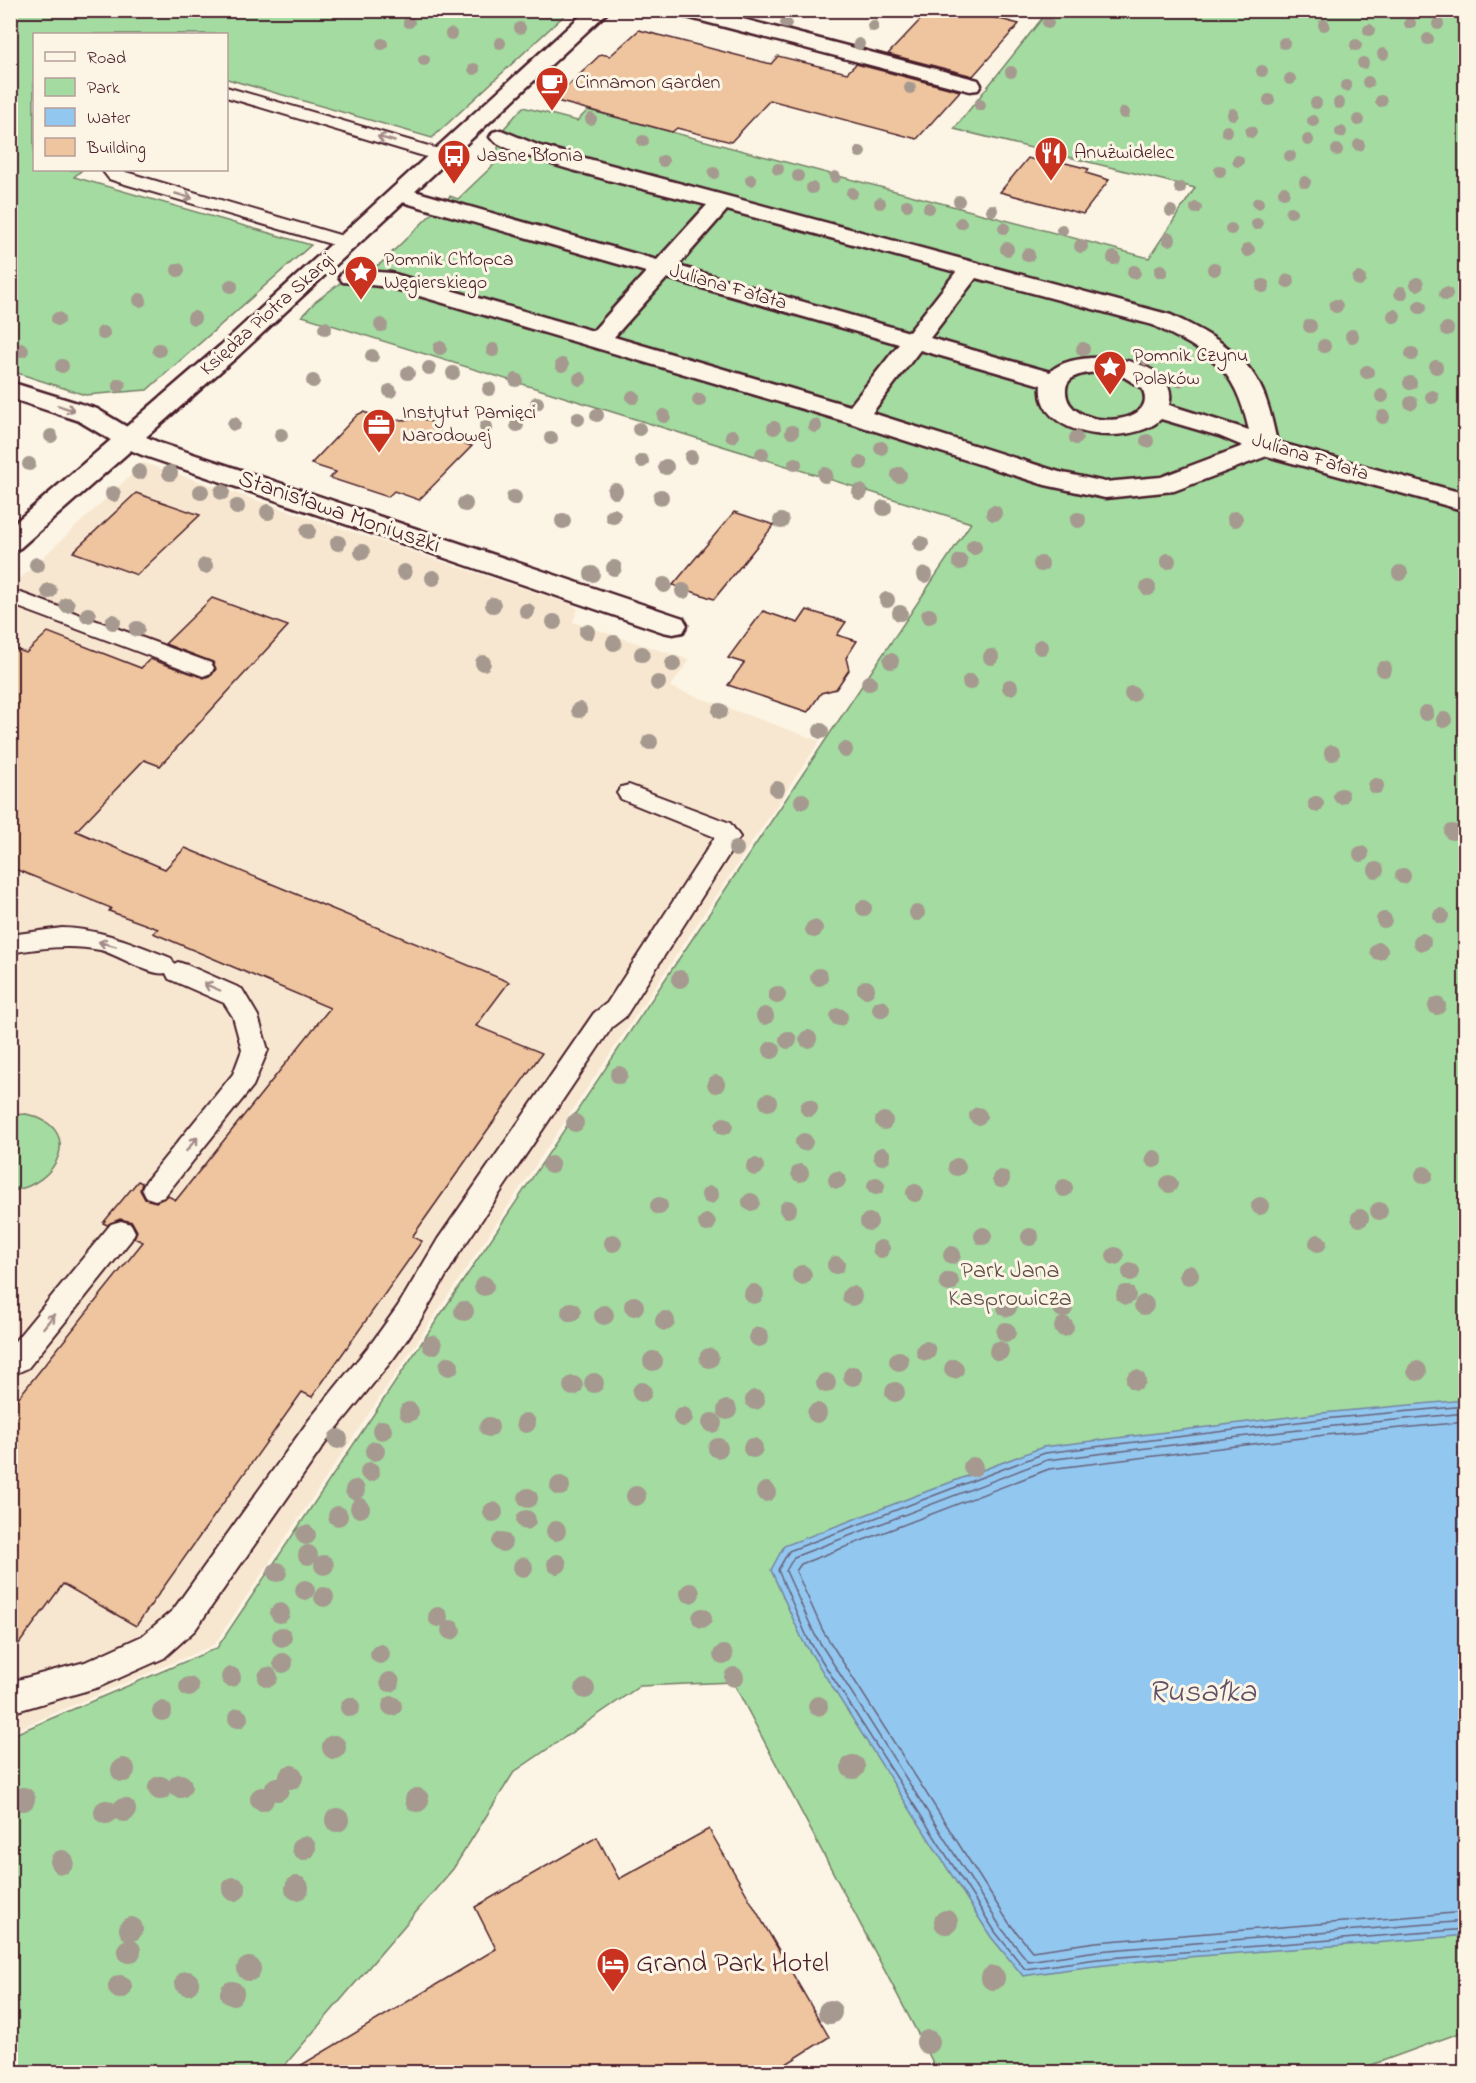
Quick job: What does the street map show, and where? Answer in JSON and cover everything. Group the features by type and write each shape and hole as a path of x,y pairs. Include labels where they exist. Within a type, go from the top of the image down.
{"street":[{"name":"Księdza Piotra Skargi","path":"10,542 230,350 600,10"},
{"path":"682,10 970,85"},
{"path":"351,277 391,280 856,416 1054,479 1105,490 1165,486 1266,447 1247,384 1229,363 1203,341 1162,320 532,151 501,137"},
{"name":"Juliana Fałata","path":"400,194 1055,381"},
{"path":"598,340 722,202"},
{"path":"856,416 970,270"},
{"path":"1105,364 1141,375 1152,385 1158,397 1155,409 1146,419 1130,426 1111,428 1083,424 1067,416 1056,406 1051,394 1055,381 1064,372 1080,366 1105,364"},
{"name":"Stanisława Moniuszki","path":"10,389 88,415 128,439 673,626"},
{"name":"Juliana Fałata","path":"1155,409 1228,430 1266,447 1466,503"}],"lane":[{"path":"228,93 442,156"},
{"path":"111,171 123,178 347,243"},
{"path":"10,596 203,668"},
{"path":"10,1698 88,1676 153,1647 184,1620 319,1429 384,1350 461,1228 603,1020 616,1010 729,837 722,829 629,793"},
{"path":"10,944 35,939 80,937 112,944 233,996 245,1016 255,1050 244,1079 156,1190"},
{"path":"10,1364 18,1359 121,1232"}],"shaded area":[{"path":"144,463 571,604 578,609 573,622 690,660 670,687 820,741 214,1645 11,1732 11,587"}],"green space":[{"path":"11,10 569,10 432,138 228,79 228,33 33,33 33,171 81,171 74,177 311,245 147,390 85,395 11,371"},
{"name":"Park Jana Kasprowicza","path":"1048,11 1465,11 1465,2031 1352,2072 938,2072 733,1682 640,1686 514,1772 453,1869 279,2072 11,2072 10,1736 217,1648 971,523 302,316 315,302 344,280 380,264 450,196 458,199 504,155 497,152 500,133 523,107 577,121 588,110 1149,258 1195,188 954,129"},
{"path":"26,1114 45,1121 56,1131 60,1143 59,1156 42,1178 28,1187 11,1191 11,1115"}],"water":[{"name":"Rusałka","path":"1465,1400 1465,1935 1133,1962 1023,1976 991,1937 803,1641 771,1570 784,1546 1043,1447 1322,1413"}],"building":[{"path":"938,10 965,10 1019,24 973,76 888,54 923,17 931,18"},
{"path":"639,30 771,64 778,56 847,73 856,64 960,91 917,139 770,100 731,142 677,128 672,132 553,100 601,54 610,56"},
{"path":"1038,156 1089,169 1086,173 1109,180 1083,214 1000,192 1028,158 1034,160"},
{"path":"363,412 396,422 423,419 431,422 444,437 472,446 419,500 394,491 388,497 330,478 336,472 311,464 357,415"},
{"path":"136,493 200,515 137,575 73,552"},
{"path":"734,512 774,525 714,599 673,585"},
{"path":"212,598 288,626 160,766 144,760 76,831 165,869 185,848 509,982 476,1026 542,1053 412,1237 422,1241 312,1397 302,1392 136,1626 63,1584 10,1656 10,1408 143,1242 134,1238 137,1231 132,1222 120,1219 107,1225 103,1223 138,1181 142,1183 140,1190 145,1199 156,1202 168,1196 176,1200 330,1008 153,933 158,929 109,911 111,908 10,867 10,647 26,653 48,632 141,668 150,659 204,678 212,675 216,669 213,662 165,644"},
{"path":"807,610 846,622 837,635 857,641 846,658 849,670 836,689 821,693 808,712 728,685 744,663 728,658 763,611 798,623"},
{"name":"Grand Park Hotel","path":"709,1829 829,2037 772,2073 288,2073 496,1949 475,1907 597,1837 619,1879"}],"place":[{"name":"Cinnamon Garden","path":"552,112"},
{"name":"Anużwidelec","path":"1051,182"},
{"name":"Jasne Błonia","path":"454,185"},
{"name":"Pomnik Chłopca Węgierskiego","path":"361,301"},
{"name":"Pomnik Czynu Polaków","path":"1110,396"},
{"name":"Instytut Pamięci Narodowej","path":"379,454"},
{"name":"Grand Park Hotel","path":"613,1993"}]}
